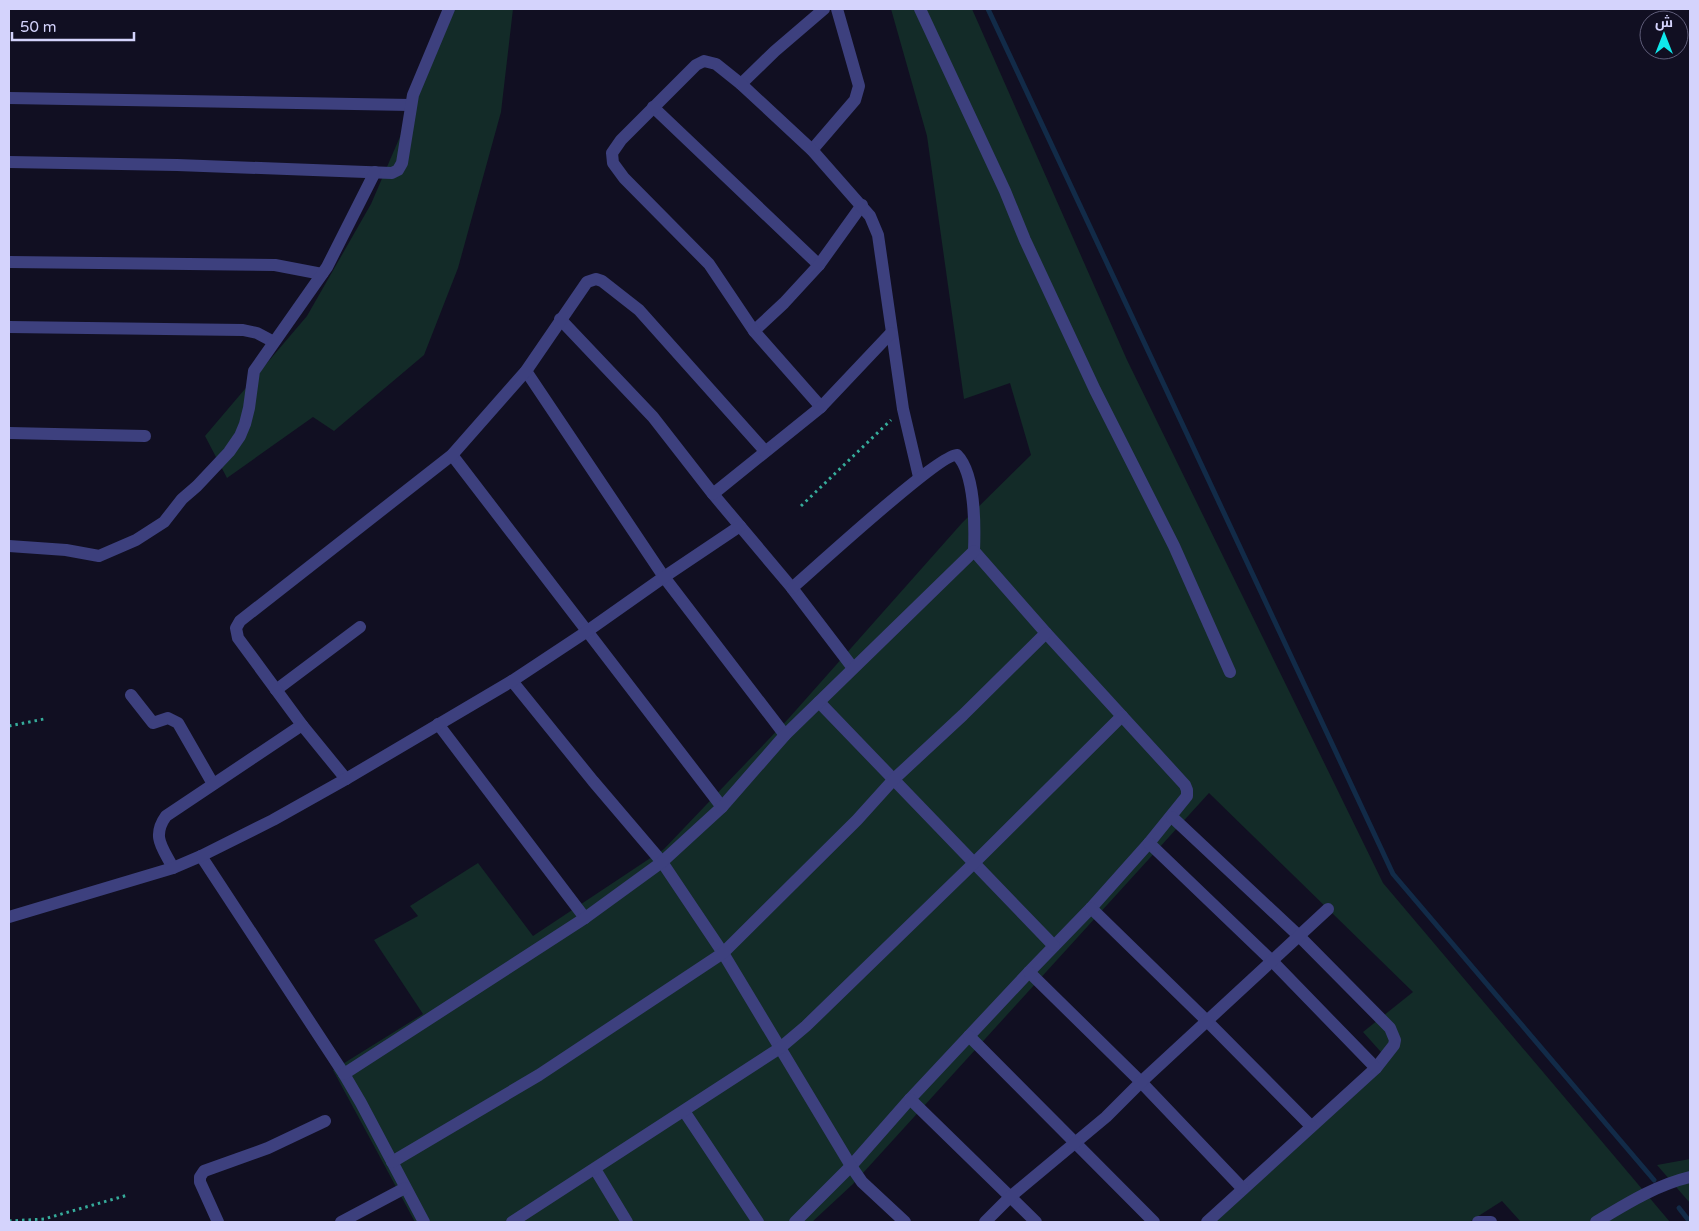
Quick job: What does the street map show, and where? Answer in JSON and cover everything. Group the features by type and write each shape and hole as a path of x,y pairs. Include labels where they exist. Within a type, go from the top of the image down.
{"street":[{"path":"9,162 187,165 392,173 398,170 402,163 411,105 421,74 449,9"},
{"path":"741,84 775,51 824,9"},
{"path":"812,150 858,94 859,86 837,9"},
{"path":"920,9 1095,390 1174,546 1230,672"},
{"path":"822,407 754,331 709,264 624,178 613,163 612,153 621,140 696,65 704,61 716,64 741,84 812,150 870,216 878,235 903,409 919,477"},
{"path":"9,98 411,105"},
{"path":"653,107 819,265"},
{"path":"9,546 66,550 99,556 136,540 164,522 182,499 229,452 240,436 247,416 254,371 322,274 375,172"},
{"path":"754,331 819,265 862,205"},
{"path":"9,262 275,265 322,274"},
{"path":"346,779 302,725 238,638 236,628 240,621 452,455 526,371 587,282 596,279 602,281 639,310 765,451"},
{"path":"560,319 653,417 713,494 792,588 853,668"},
{"path":"9,327 243,330 257,333 274,342"},
{"path":"713,494 822,407 891,333"},
{"path":"526,371 664,577 785,734"},
{"path":"9,433 145,436"},
{"path":"452,455 722,807"},
{"path":"792,588 919,477 953,455 959,457 964,464 975,517 974,551 1185,785 1187,790 1187,796 1150,843 910,1099 851,1166 795,1222"},
{"path":"9,917 173,868 273,820 512,681 740,526"},
{"path":"344,1074 585,918 662,862 722,807 785,734 974,551"},
{"path":"276,690 360,627"},
{"path":"392,1162 538,1075 723,953 857,820 894,779 963,715 1046,633"},
{"path":"512,681 662,862 723,953 851,1166 862,1182 905,1222"},
{"path":"131,695 153,723 168,718 178,723 213,784"},
{"path":"819,702 1054,946"},
{"path":"512,1222 780,1048 806,1026 974,863 1122,716"},
{"path":"438,724 585,918"},
{"path":"173,868 158,839 159,825 166,816 302,725"},
{"path":"1172,817 1299,936 1390,1028 1395,1040 1394,1045 1376,1068 1207,1222"},
{"path":"1150,843 1272,961 1376,1068"},
{"path":"201,856 344,1074 424,1222"},
{"path":"1091,908 1311,1126"},
{"path":"984,1222 1010,1197 1106,1117 1140,1082 1328,909"},
{"path":"1029,972 1140,1082 1242,1189"},
{"path":"969,1036 1154,1222"},
{"path":"910,1099 1036,1222"},
{"path":"684,1111 758,1222"},
{"path":"218,1222 200,1182 200,1177 204,1171 268,1148 325,1121"},
{"path":"595,1169 627,1222"},
{"path":"1596,1222 1656,1189 1690,1177"},
{"path":"341,1222 405,1188"},
{"path":"1478,1222 1491,1222"}],"path":[{"path":"801,506 903,409"},
{"path":"9,726 44,719"},
{"path":"9,1220 44,1219 128,1195"}],"green space":[{"path":"455,9 513,9 501,112 458,268 424,355 334,431 313,417 227,478 205,436 307,316 371,204"},
{"path":"891,9 972,9 1127,360 1383,883 1670,1222 1521,1222 1502,1201 1469,1222 1211,1222 1389,1061 1363,1032 1413,992 1209,793 853,1184 812,1222 415,1222 333,1070 423,1014 374,940 418,916 410,906 478,863 533,936 664,849 789,718 962,523 1031,455 1010,383 964,399 927,136"},
{"path":"1690,1159 1690,1203 1657,1165"}],"waterway":[{"path":"988,9 1393,874 1654,1180"},
{"path":"1679,1208 1690,1222"}]}
